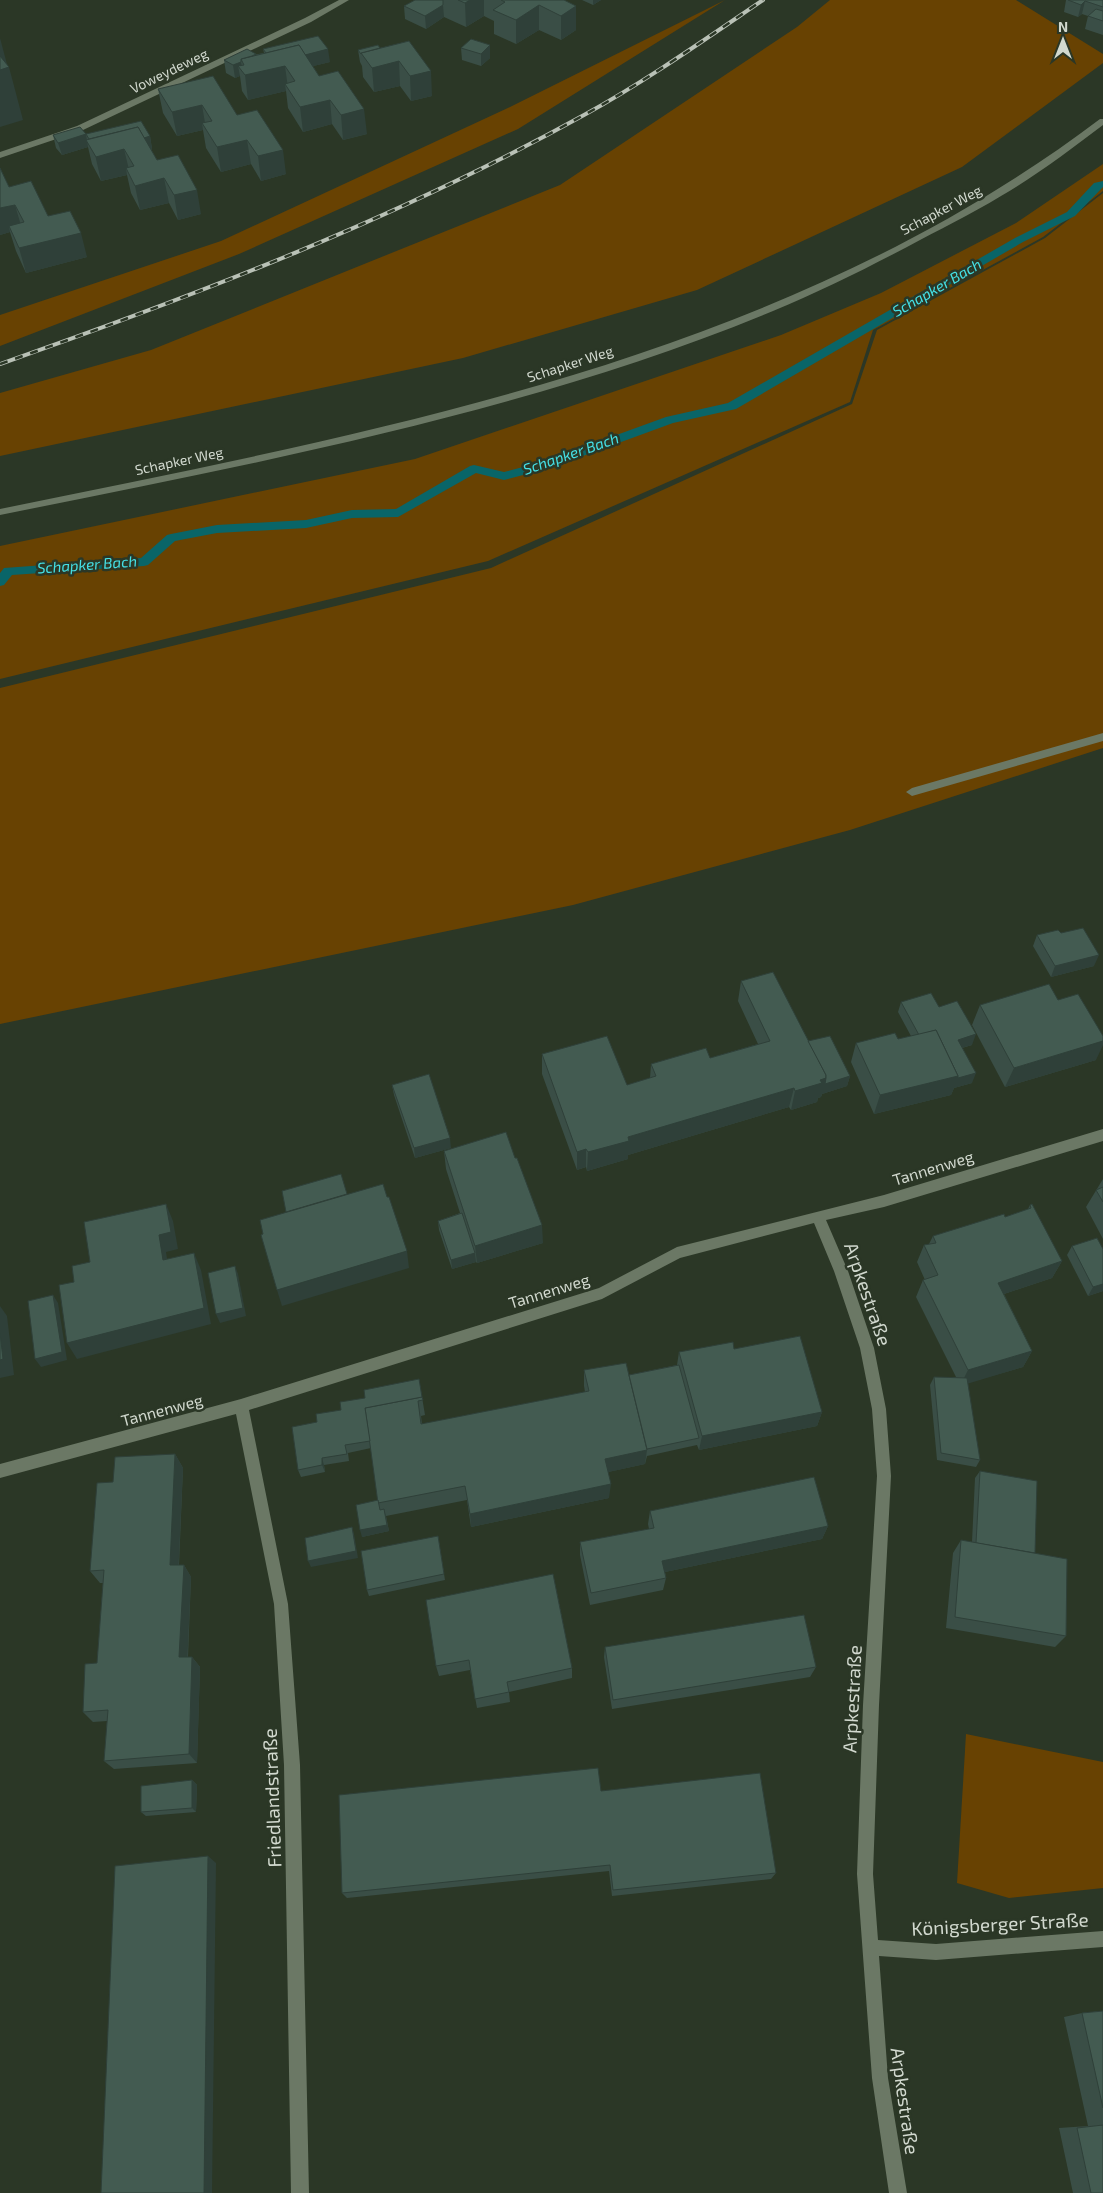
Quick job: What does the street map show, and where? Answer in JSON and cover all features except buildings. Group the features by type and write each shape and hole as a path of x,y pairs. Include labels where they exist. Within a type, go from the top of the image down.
{"street":[{"name":"Voweydeweg","path":"0,155 97,120 308,20 345,0"},
{"name":"Schapker Weg","path":"0,512 254,460 398,427 520,394 634,358 743,320 857,270 987,201 1054,157 1103,121"},
{"path":"912,792 1103,737"},
{"name":"Tannenweg","path":"0,1471 242,1406 602,1293 677,1253 818,1216 884,1201 1103,1135"},
{"name":"Arpkestraße","path":"818,1216 841,1271 867,1348 879,1409 884,1476 871,1705 865,1874 880,2078 898,2193"},
{"name":"Friedlandstraße","path":"242,1406 281,1613 292,1765 300,2193"},
{"name":"Königsberger Straße","path":"870,1947 936,1952 1103,1939"}],"shaded area":[{"path":"725,0 518,129 239,254 0,346 0,315 221,241 510,107"},
{"path":"830,0 1016,0 1103,54 1103,63 962,167 697,290 463,358 0,456 0,393 151,350 560,185 797,27"},
{"path":"1103,164 1103,191 1043,237 873,330 850,402 488,561 0,679 0,546 415,459 781,335 881,293 1016,223"},
{"path":"1103,193 1103,748 850,830 573,905 0,1024 0,688 491,568 852,404 877,330 1045,238"},
{"path":"966,1734 1103,1762 1103,1888 1009,1898 957,1883"}],"waterway":[{"name":"Schapker Bach","path":"0,582 8,571 144,562 171,538 217,529 306,524 352,514 398,513 474,469 504,476 549,464 670,420 732,406 1019,240 1071,214 1098,185 1103,184"}],"railway":[{"path":"0,364 224,282 370,221 442,188 607,102 675,60 763,0"}]}
